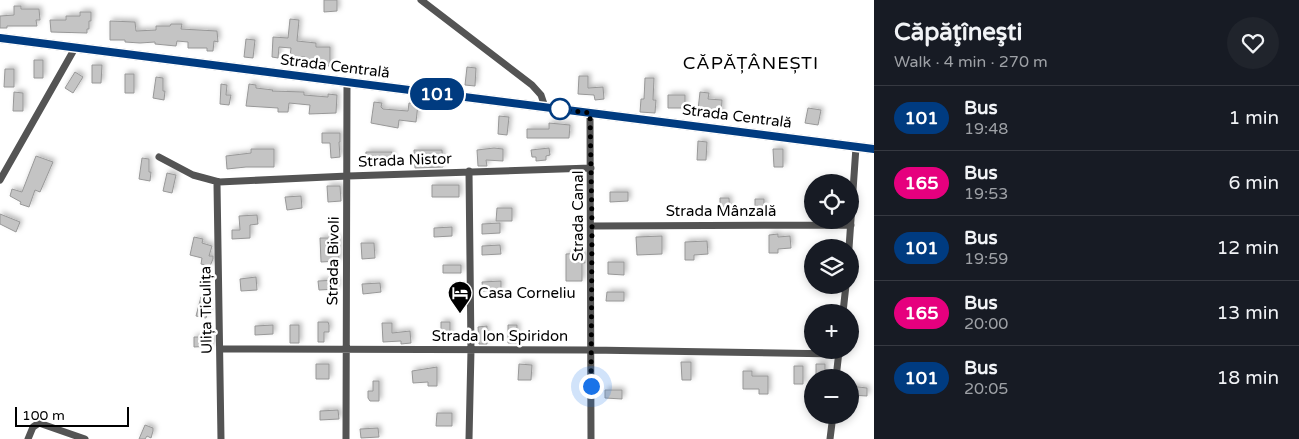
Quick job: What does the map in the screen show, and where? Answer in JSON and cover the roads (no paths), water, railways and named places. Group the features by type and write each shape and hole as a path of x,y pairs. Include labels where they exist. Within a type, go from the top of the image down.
{"main road":[{"name":"Strada Centrală","path":"0,38 874,149"}],"street":[{"path":"421,0 532,85 541,94 545,107"},
{"path":"0,180 74,48"},
{"name":"Strada Bivoli","path":"346,439 347,82"},
{"name":"Strada Canal","path":"590,113 592,168 591,439"},
{"path":"854,174 856,147"},
{"name":"Strada Nistor","path":"159,156 194,175 219,182 592,168"},
{"path":"469,439 471,350 470,172"},
{"name":"Ulița Ticulița","path":"219,182 217,184 221,439"},
{"name":"Strada Mânzală","path":"592,226 804,225"},
{"name":"Strada Ion Spiridon","path":"220,349 804,352"},
{"path":"28,439 33,427 39,423 85,439"},
{"path":"830,439 831,424"}],"place":[{"name":"Casa Corneliu","path":"460,314"}],"district":[{"name":"CĂPĂȚÂNEȘTI","path":"751,63"}]}
